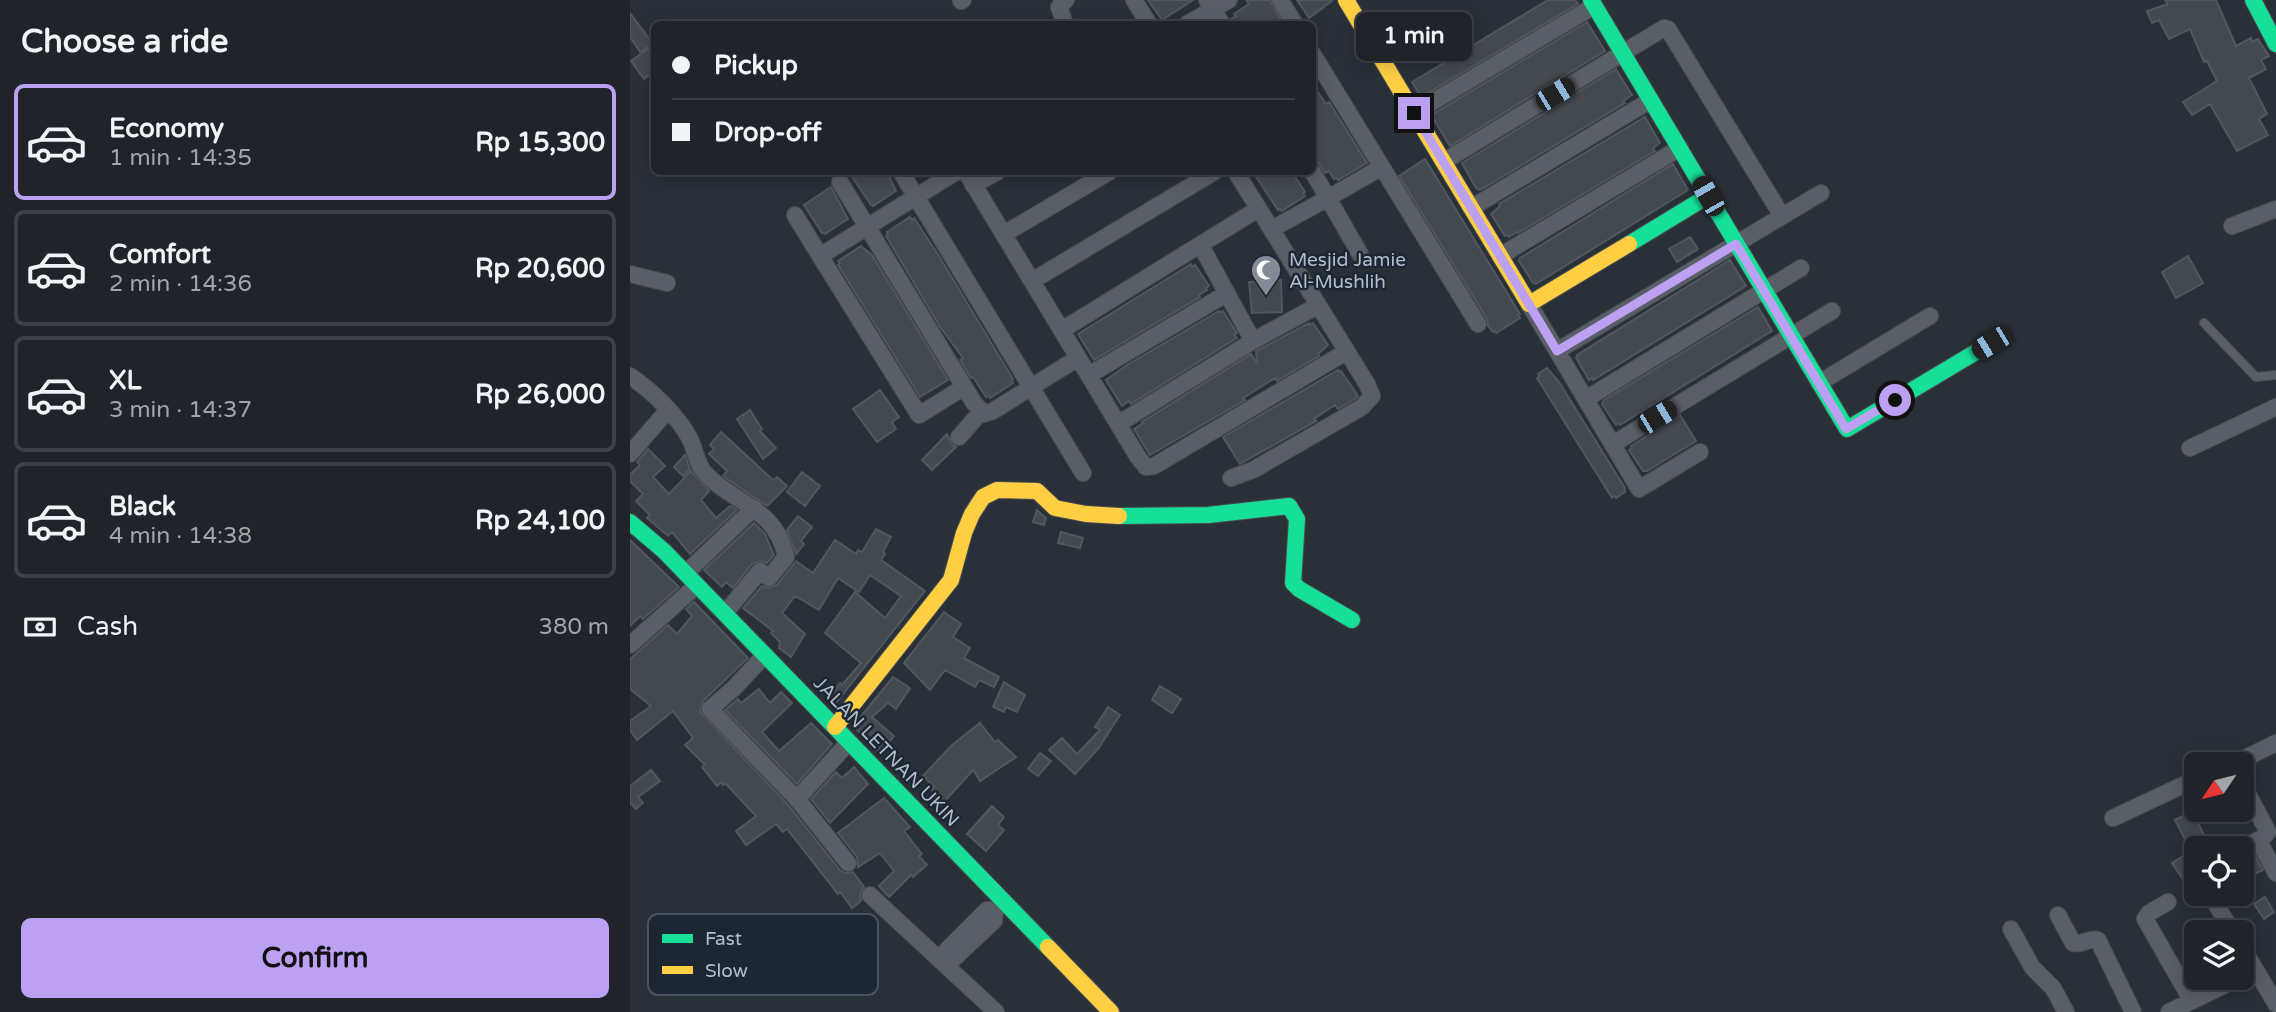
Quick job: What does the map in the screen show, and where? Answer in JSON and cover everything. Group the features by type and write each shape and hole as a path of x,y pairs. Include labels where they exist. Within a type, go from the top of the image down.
{"street":[{"path":"1064,21 1059,7 1066,0"},
{"path":"1134,0 1147,21"},
{"path":"1190,21 1210,5 1229,0"},
{"path":"1280,0 1293,21"},
{"path":"1346,0 1639,489 1700,452"},
{"path":"2253,0 2276,44"},
{"path":"1414,113 1593,3 1846,429 1991,343"},
{"path":"1210,5 1220,21"},
{"path":"1443,162 1661,29 1668,29 1782,216"},
{"path":"1316,60 1478,324"},
{"path":"1471,208 1651,100"},
{"path":"1500,256 1680,148"},
{"path":"1272,229 1382,167"},
{"path":"903,175 1083,473"},
{"path":"820,256 951,175"},
{"path":"1004,234 1104,175"},
{"path":"1032,281 1209,175"},
{"path":"1231,478 1253,470 1368,402 1372,396 1238,175"},
{"path":"1314,175 1360,254"},
{"path":"969,178 1146,467 1154,466 1346,352"},
{"path":"840,181 964,387 984,414"},
{"path":"1557,351 1821,193"},
{"path":"1528,304 1708,196"},
{"path":"1062,330 1258,209"},
{"path":"2232,226 2275,210"},
{"path":"794,215 919,415 964,387"},
{"path":"1201,246 1253,341"},
{"path":"1586,399 1801,268"},
{"path":"630,274 667,283"},
{"path":"1089,375 1226,294"},
{"path":"1118,424 1253,341 1317,306"},
{"path":"1613,444 1832,311"},
{"path":"1819,383 1930,316"},
{"path":"959,437 980,412 984,414 993,411 1078,358"},
{"path":"630,376 677,418 689,437 702,471 754,508 767,520 785,547 786,556 769,578 760,571 724,613"},
{"path":"2190,448 2276,407"},
{"path":"630,454 667,411"},
{"path":"835,727 951,580 972,514 983,497 997,490 1037,491 1055,508 1086,514 1136,517 1208,515 1289,506 1297,519 1293,583 1352,620"},
{"path":"630,645 754,508"},
{"name":"JALAN LETNAN UKIN","path":"630,522 664,551 835,727 999,906 1111,1012"},
{"path":"765,655 710,709 797,799 848,863"},
{"path":"797,799 849,742"},
{"path":"2254,756 2275,747"},
{"path":"2113,818 2184,785"},
{"path":"2254,806 2266,828 2266,835 2254,842"},
{"path":"2258,840 2276,873"},
{"path":"870,895 996,1012"},
{"path":"2168,902 2149,913 2145,919 2192,1001"},
{"path":"943,961 995,919 999,906"},
{"path":"2058,915 2073,943 2098,940 2133,1012"},
{"path":"2011,929 2032,967 2053,988 2066,1012"},
{"path":"2254,983 2276,1004"},
{"path":"2169,1012 2215,990"}],"lane":[{"path":"2204,323 2256,377 2276,374"}],"building":[{"path":"1148,0 1193,0 1162,20"},
{"path":"1246,0 1270,0 1281,21 1231,21 1236,16 1234,14 1249,4"},
{"path":"1297,0 1332,0 1332,1 1309,18"},
{"path":"1548,0 1575,0 1578,4 1421,97 1412,82"},
{"path":"2165,0 2216,0 2236,46 2251,38 2252,42 2258,39 2269,56 2261,60 2266,69 2249,78 2267,114 2259,119 2268,135 2237,151 2210,104 2192,115 2183,102 2217,81 2207,61 2204,62 2190,29 2169,39 2159,20 2152,23 2147,11 2168,4"},
{"path":"630,13 651,41 651,45 640,52 630,37"},
{"path":"1587,22 1605,51 1450,146 1431,115"},
{"path":"648,49 651,54 651,73 644,79 631,61"},
{"path":"1616,69 1632,95 1623,101 1625,103 1487,186 1479,190 1476,188 1462,163"},
{"path":"1316,89 1326,104 1329,102 1367,163 1338,180 1334,179 1329,171 1325,173 1318,162"},
{"path":"1645,117 1660,143 1653,148 1655,151 1518,233 1505,236 1491,214 1499,204"},
{"path":"1425,159 1520,314 1520,318 1496,333 1488,326 1487,319 1399,176"},
{"path":"1673,164 1688,190 1536,284 1533,283 1519,261 1520,258"},
{"path":"888,175 896,191 873,206 852,177"},
{"path":"1255,175 1294,175 1305,196 1282,211 1278,210"},
{"path":"831,187 848,219 825,234 804,205"},
{"path":"910,217 912,220 914,218 939,256 1013,379 1013,383 990,398 986,397 973,377 971,378 960,360 963,358 940,327 886,236 887,232"},
{"path":"1690,237 1698,249 1677,262 1669,249"},
{"path":"861,246 872,255 948,380 920,397 838,265 838,261"},
{"path":"2188,256 2203,283 2176,298 2162,272"},
{"path":"1730,260 1746,286 1589,380 1576,358 1577,355"},
{"path":"1191,264 1192,267 1195,265 1209,286 1200,297 1094,360 1078,334"},
{"name":"Mesjid Jamie Al-Mushlih","path":"1281,280 1282,312 1252,313 1249,282"},
{"path":"1758,307 1772,331 1616,425 1602,404 1604,400"},
{"path":"1223,311 1237,333 1234,334 1237,338 1131,404 1129,401 1122,406 1106,380"},
{"path":"1313,323 1328,345 1319,356 1277,381 1275,378 1243,398 1245,400 1150,455 1134,429 1142,422 1251,354 1257,364 1256,351"},
{"path":"1547,368 1559,382 1625,488 1625,492 1616,498 1612,498 1537,378 1540,376 1538,374"},
{"path":"1338,370 1358,396 1355,399 1338,409 1335,405 1314,419 1316,421 1240,464 1223,437"},
{"path":"880,390 899,417 892,422 896,429 877,442 853,409"},
{"path":"750,410 762,429 760,431 776,448 763,459 737,419"},
{"path":"1680,415 1696,441 1643,471 1629,450 1631,446"},
{"path":"721,432 773,480 777,477 787,486 767,506 723,476 727,471 709,454 714,449 710,445"},
{"path":"947,434 956,447 932,470 922,460"},
{"path":"648,449 665,466 653,477 669,494 691,471 709,491 701,500 716,518 730,506 737,510 690,554 672,532 668,536 647,518 650,515 636,501 643,494 630,481 630,475 640,465 637,462"},
{"path":"685,455 690,469 683,476 674,467"},
{"path":"802,472 820,486 805,506 787,492"},
{"path":"1037,510 1046,518 1044,525 1033,522"},
{"path":"798,516 812,527 801,541 804,544 796,554 787,530"},
{"path":"754,523 765,534 774,555 767,563 761,561 752,564 733,588 726,582 722,587 704,570"},
{"path":"876,529 891,537 881,560 925,591 835,704 828,698 861,663 825,633 855,592 885,618 901,596 870,575 859,592 838,578 819,610 795,596 782,613 805,634 791,657 779,648 780,642 771,633 773,631 743,608 762,586 768,588 777,585 796,561 813,573 835,540 856,554 858,550 862,552"},
{"path":"1061,532 1083,538 1080,548 1058,543"},
{"path":"630,540 679,587 643,619 640,616 630,626"},
{"path":"694,602 748,658 703,701 700,712 789,806 840,870 845,873 853,872 864,887 860,893 861,901 852,908 787,829 783,832 776,824 746,845 736,831 756,816 725,783 723,785 721,782 717,786 702,767 705,765 685,745 693,738 673,711 637,740 630,730 630,721 651,706 630,689 630,659 668,625 677,634 692,616 686,609"},
{"path":"944,612 961,624 953,637 970,648 964,658 999,677 994,687 979,680 975,687 945,670 930,690 904,663"},
{"path":"893,677 910,688 896,709 888,703 872,717 894,736 880,753 853,726"},
{"path":"1004,682 1025,695 1017,712 1006,707 1004,712 993,707"},
{"path":"1160,686 1181,699 1172,713 1152,700"},
{"path":"759,689 770,703 781,692 792,703 762,732 779,751 811,723 832,744 797,784 725,710 738,699 741,703"},
{"path":"1108,707 1120,715 1098,749 1075,774 1049,750 1062,738 1077,754 1100,730 1095,727"},
{"path":"980,723 995,742 998,740 1016,757 980,781 973,770 944,802 923,776 952,745"},
{"path":"1040,753 1051,761 1038,776 1028,769"},
{"path":"854,767 868,784 830,823 811,799 836,772 842,778"},
{"path":"651,770 660,781 638,797 643,803 636,809 630,803 630,786"},
{"path":"884,798 910,827 904,831 927,865 913,877 911,875 889,897 879,886 894,871 880,853 858,867 857,857 838,833"},
{"path":"992,806 1004,817 998,825 1004,830 986,851 967,834"},
{"path":"2184,815 2184,822 2198,822 2204,836 2184,837 2175,820"},
{"path":"2184,855 2184,881 2172,863"},
{"path":"2254,856 2263,870 2254,874"},
{"path":"2265,897 2274,912 2264,919 2254,904"}],"traffic: fast":[{"path":"1591,0 1708,196 1629,244"},
{"path":"2253,0 2276,44"},
{"path":"1708,196 1847,429 1991,343"},
{"path":"1119,516 1208,515 1289,506 1297,519 1293,583 1352,620"},
{"path":"630,522 664,551 1048,947"}],"traffic: slow":[{"path":"1346,0 1529,304 1629,244"},
{"path":"835,727 951,580 964,533 983,497 997,490 1037,491 1055,508 1086,514 1119,516"},
{"path":"1048,947 1111,1012"}],"place":[{"name":"Mesjid Jamie Al-Mushlih","path":"1266,297"}],"route":[{"path":"1414,113 1557,351 1736,244 1846,429 1895,400"}]}
